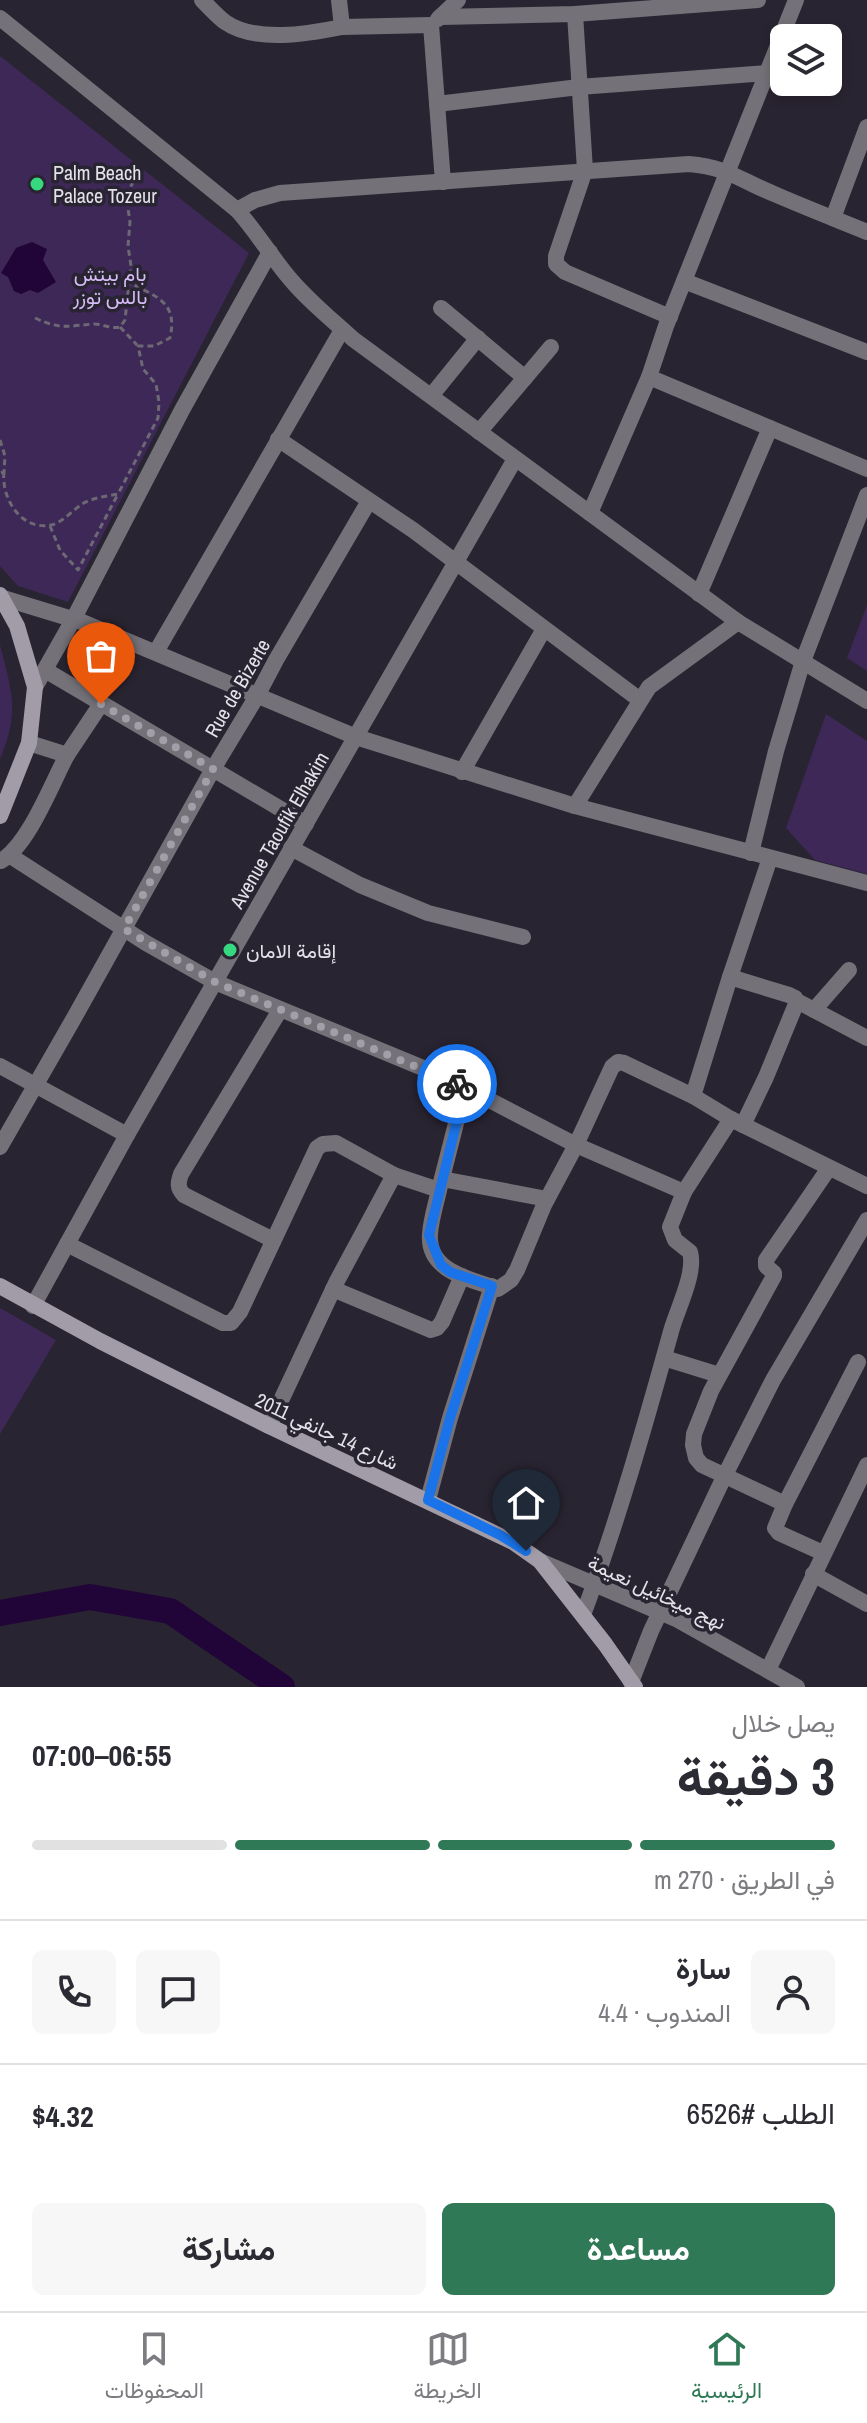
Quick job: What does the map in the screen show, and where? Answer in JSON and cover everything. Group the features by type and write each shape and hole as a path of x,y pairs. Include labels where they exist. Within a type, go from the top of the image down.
{"main road":[{"path":"0,816 29,743 35,687 17,626 1,596"},
{"name":"شارع 14 جانفي 2011","path":"0,1286 33,1306 269,1426 500,1535 540,1561 633,1684"}],"street":[{"path":"202,0 227,23 259,35 758,0"},
{"path":"339,0 342,27"},
{"path":"443,182 435,21 458,0"},
{"path":"590,513 649,377 796,0"},
{"path":"575,14 585,170 556,264 565,272 670,317"},
{"path":"0,18 237,210 308,300 342,330 738,622 867,701"},
{"path":"437,104 579,87 767,73"},
{"path":"833,218 867,127"},
{"path":"237,210 255,200 280,193 689,164 712,166 728,172 768,192 867,232"},
{"path":"35,687 270,252"},
{"path":"684,281 867,352"},
{"path":"441,308 525,378"},
{"path":"156,652 342,330"},
{"path":"431,396 478,338"},
{"path":"479,432 551,347"},
{"path":"649,377 867,469"},
{"path":"699,594 770,428"},
{"path":"278,439 457,563 640,700"},
{"name":"Avenue Taoufik Elhakim","path":"33,1306 127,1135 515,459"},
{"path":"751,853 776,751 803,661 867,495"},
{"name":"Rue de Bizerte","path":"0,1147 213,769 369,501"},
{"path":"1,596 82,622 356,737 575,806 867,883"},
{"path":"575,806 649,687 738,622"},
{"path":"462,772 544,629"},
{"path":"45,670 306,824"},
{"path":"101,704 67,755 41,808 4,858 215,982 465,1088 576,1145 684,1192"},
{"path":"29,743 67,755"},
{"path":"291,848 360,885 428,913 523,937"},
{"path":"693,1096 770,858"},
{"path":"814,1010 849,970"},
{"path":"730,977 789,995 867,1038"},
{"path":"583,1615 640,1445 691,1270 690,1252 675,1240 670,1227 684,1192 737,1122 766,1077 797,1001"},
{"path":"273,1240 184,1195 178,1183 280,1010"},
{"path":"465,1088 429,1235 441,1265 450,1272 498,1289 511,1280 607,1073 618,1062 693,1096 737,1122 867,1186"},
{"path":"0,1066 127,1135"},
{"path":"67,1244 223,1323 231,1323 240,1312 311,1158 323,1144 341,1145 394,1175 440,1185 547,1199"},
{"path":"785,1504 702,1465 696,1458 694,1434 719,1375 774,1276 766,1266 766,1260 829,1168"},
{"path":"269,1426 333,1289 394,1175"},
{"path":"633,1684 660,1612 724,1477 773,1380 867,1220"},
{"path":"333,1289 431,1330 442,1322 462,1276"},
{"path":"428,1500 450,1418 492,1286"},
{"path":"664,1358 719,1375"},
{"path":"823,1553 779,1533 775,1528 858,1362"},
{"path":"768,1670 867,1465"},
{"name":"نهج ميخائيل نعيمة","path":"540,1561 678,1620 797,1687"},
{"path":"813,1574 867,1604"}],"path":[{"path":"35,318 63,327 96,324 113,328 120,327 125,320 130,283 127,202 139,172"},
{"path":"130,283 162,300 169,309 173,325 170,338 154,346 138,346"},
{"path":"50,526 60,550 78,570 158,418 156,384 143,369 138,346 120,327"},
{"path":"0,440 5,456 2,473 7,500 27,520 53,525 85,502 118,494"}],"green space":[{"name":"بام بيتش بالس توزر","path":"0,56 249,253 68,602 18,586 0,566"},
{"path":"867,605 867,671 847,658"},
{"path":"0,645 8,676 12,715 0,759"},
{"path":"826,714 867,741 867,874 815,860 786,828"},
{"path":"0,1308 56,1340 0,1434"}],"shaded area":[{"path":"32,242 47,249 43,260 56,282 38,293 30,290 21,294 14,291 8,277 1,273 16,248"}],"waterway":[{"path":"0,1613 90,1597 170,1611 282,1687"}],"way so far":[{"path":"101,704 213,769 124,929 215,982 457,1084"}],"place":[{"name":"Palm Beach Palace Tozeur","path":"37,184"},
{"name":"إقامة الامان","path":"230,950"}],"route":[{"path":"457,1084 465,1088 429,1235 441,1265 450,1272 492,1286 450,1418 428,1500 526,1551"}]}
